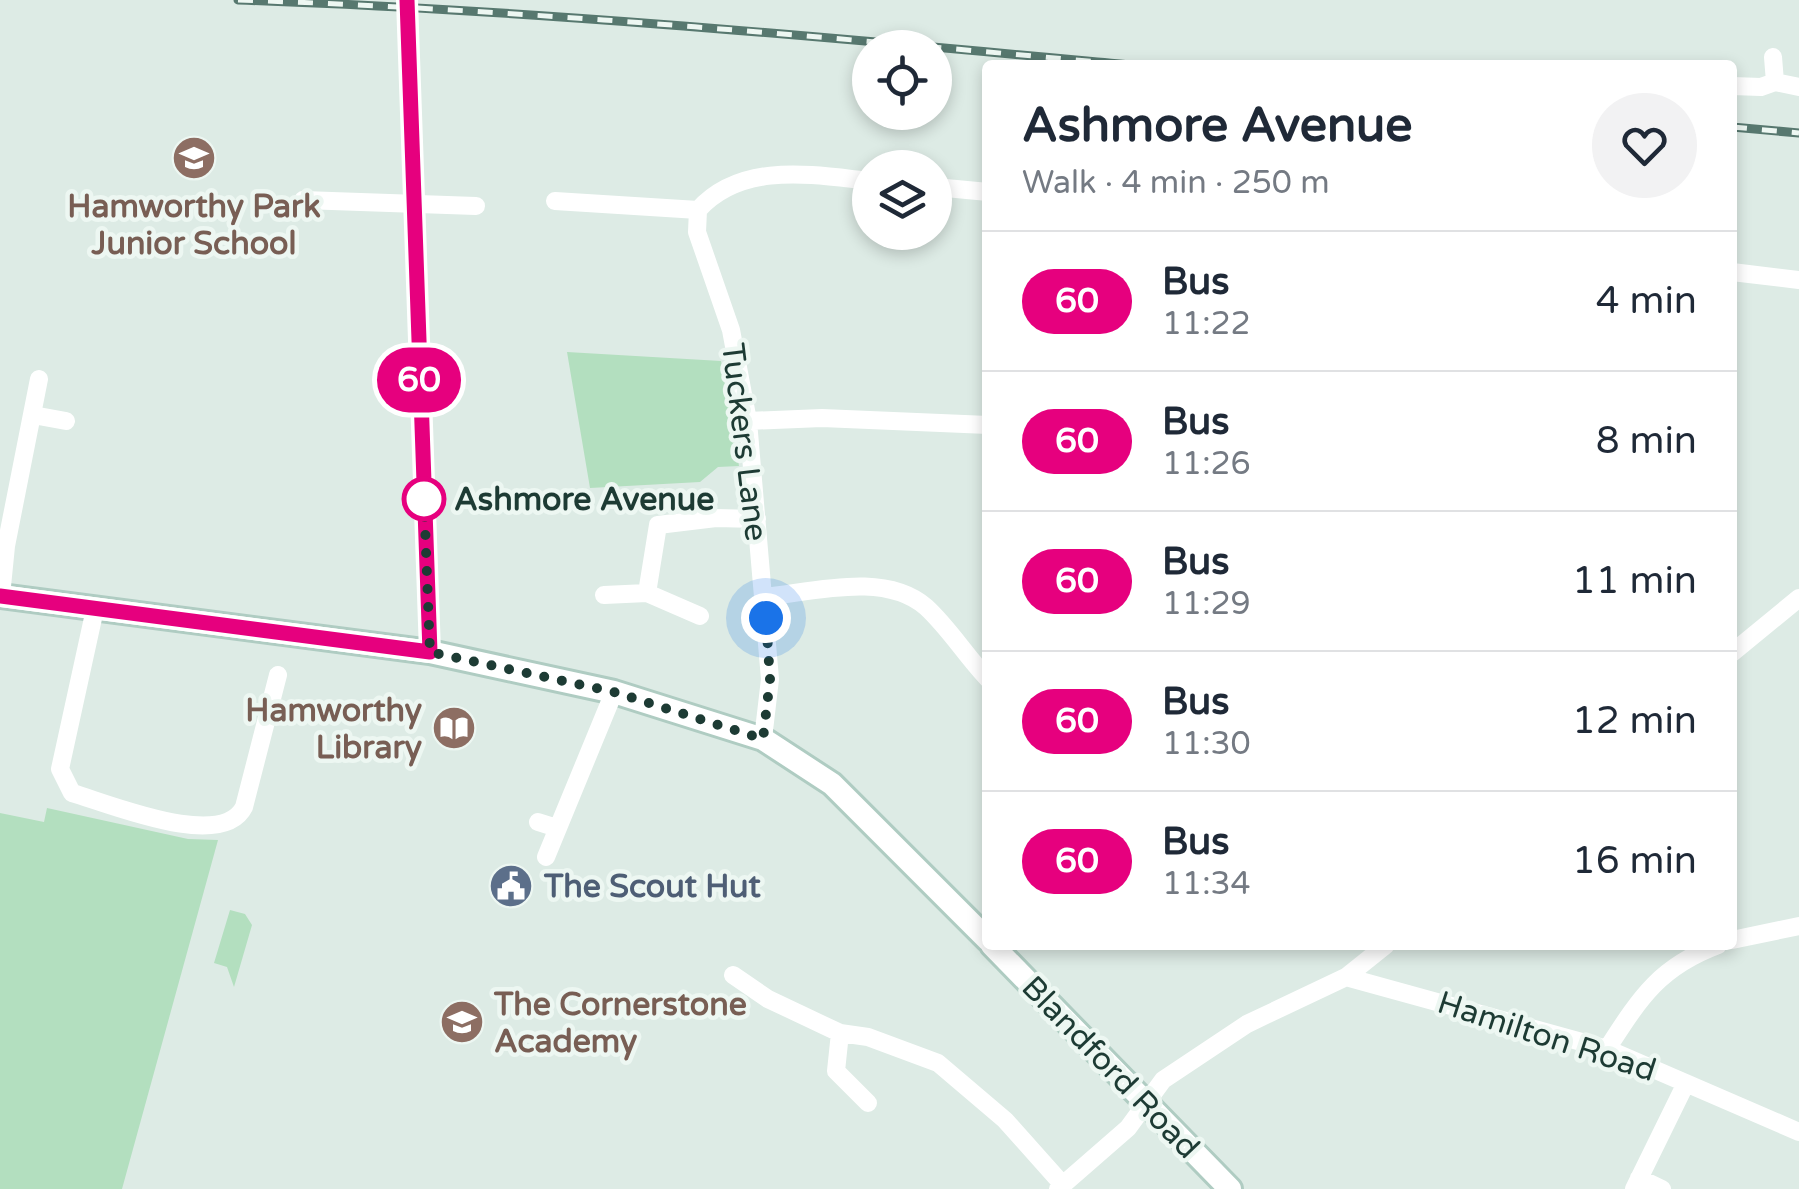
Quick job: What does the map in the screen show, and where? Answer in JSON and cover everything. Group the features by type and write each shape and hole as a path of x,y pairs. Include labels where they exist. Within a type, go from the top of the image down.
{"main road":[{"name":"Blandford Road","path":"1,596 430,652 614,692 763,739 832,784 982,934"},
{"name":"Blandford Road","path":"998,950 1230,1189"}],"street":[{"path":"407,0 430,652"},
{"path":"1772,57 1775,82"},
{"path":"1737,86 1761,87 1775,82 1786,88 1799,87"},
{"path":"555,201 698,210 716,196 776,172 852,179"},
{"path":"952,189 982,191"},
{"path":"303,200 476,206"},
{"name":"Tuckers Lane","path":"698,210 697,232 731,330 748,422 770,679 763,739"},
{"path":"1737,273 1799,280"},
{"path":"1,596 6,546 39,379"},
{"path":"33,415 66,421"},
{"path":"748,422 822,418 982,425"},
{"path":"646,593 658,525 716,518 757,519"},
{"path":"764,597 868,587 907,595 931,613 982,672"},
{"path":"604,595 646,593 700,616"},
{"path":"1737,649 1799,598"},
{"path":"96,609 60,769 72,793 202,828 230,823 244,807 278,676"},
{"path":"546,856 614,692"},
{"path":"538,822 558,828"},
{"path":"1737,939 1799,926"},
{"path":"1355,950 1363,964"},
{"path":"732,975 768,999 840,1034 868,1036 938,1063 1005,1120 1061,1187 1128,1128 1162,1081 1247,1024 1346,977 1380,950"},
{"path":"1607,1049 1639,998 1668,968 1707,950"},
{"name":"Hamilton Road","path":"1346,977 1607,1049 1799,1132"},
{"path":"840,1034 836,1072 868,1103"},
{"path":"1662,1189 1636,1184 1686,1083"}],"green space":[{"path":"567,352 721,361 739,466 718,467 700,482 590,488"},
{"path":"47,808 188,839 218,840 122,1189 0,1189 0,813 44,822"},
{"path":"230,910 245,914 252,925 234,987 227,967 214,963"}],"railway":[{"path":"238,0 574,18 1076,60"},
{"path":"1737,127 1799,133"}],"bus line":[{"name":"60","path":"0,596 430,652 407,0"}],"place":[{"name":"Hamworthy Park Junior School","path":"194,158"},
{"name":"Ashmore Avenue","path":"424,499"},
{"name":"Hamworthy Library","path":"454,728"},
{"name":"The Scout Hut","path":"511,886"},
{"name":"The Cornerstone Academy","path":"462,1022"}],"route":[{"path":"424,499 430,652 614,692 763,739 770,679 766,618"}]}
